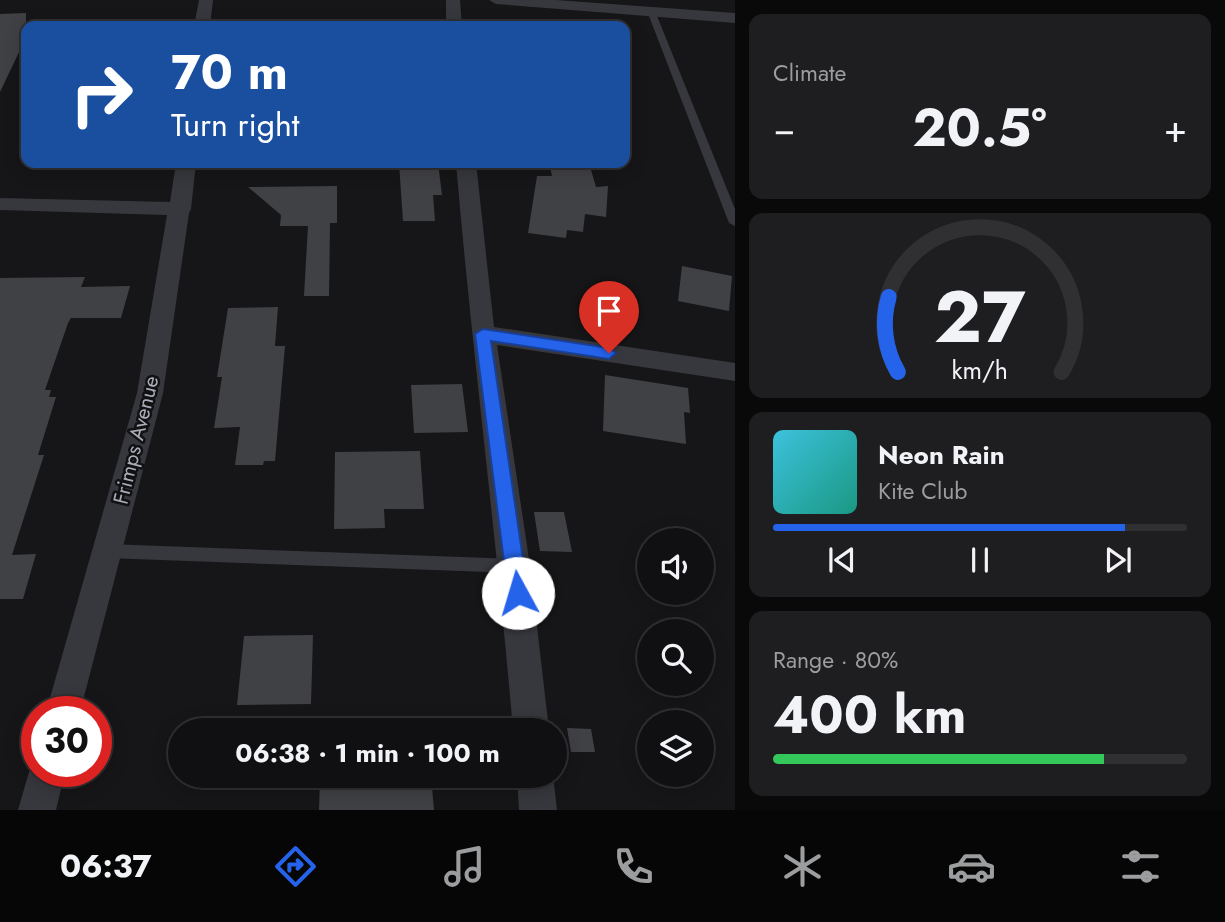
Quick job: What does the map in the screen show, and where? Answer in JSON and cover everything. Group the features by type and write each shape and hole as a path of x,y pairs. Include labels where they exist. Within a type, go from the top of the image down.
{"street":[{"path":"203,21 206,0"},
{"path":"453,0 454,21"},
{"path":"496,0 735,18"},
{"path":"620,0 645,11 681,0"},
{"name":"Frimps Avenue","path":"68,696 150,393 185,168"},
{"path":"466,168 483,334 515,566 530,718"},
{"path":"0,204 181,208"},
{"path":"483,334 735,372"},
{"path":"37,810 43,787"},
{"path":"536,788 538,810"}],"lane":[{"path":"645,11 735,223"},
{"path":"107,551 515,566"}],"building":[{"path":"26,13 26,21 21,21 21,48 0,92 0,14"},
{"path":"399,168 439,168 442,195 433,195 435,221 403,221"},
{"path":"550,168 590,168 596,187 608,186 606,217 585,214 583,232 567,230 566,238 528,233 537,176 552,176"},
{"path":"337,186 337,223 330,223 329,296 304,296 308,226 280,226 281,215 248,187"},
{"path":"682,266 732,276 729,311 678,301"},
{"path":"85,277 81,287 130,286 121,318 71,318 68,323 45,390 51,390 49,397 56,397 38,455 44,455 12,555 36,554 23,599 0,599 0,278"},
{"path":"278,307 275,346 285,346 275,461 264,461 263,465 235,465 240,427 214,428 222,377 217,377 228,308"},
{"path":"605,375 688,388 690,413 684,412 686,444 603,431"},
{"path":"462,384 468,432 414,433 411,385"},
{"path":"420,451 424,509 384,509 385,528 334,529 335,452"},
{"path":"534,512 564,512 572,552 540,551"},
{"path":"313,635 311,704 237,705 244,636"},
{"path":"567,728 591,729 595,752 571,752"},
{"path":"320,788 432,788 434,810 319,810"}],"route":[{"path":"518,593 483,334 609,353"}]}
